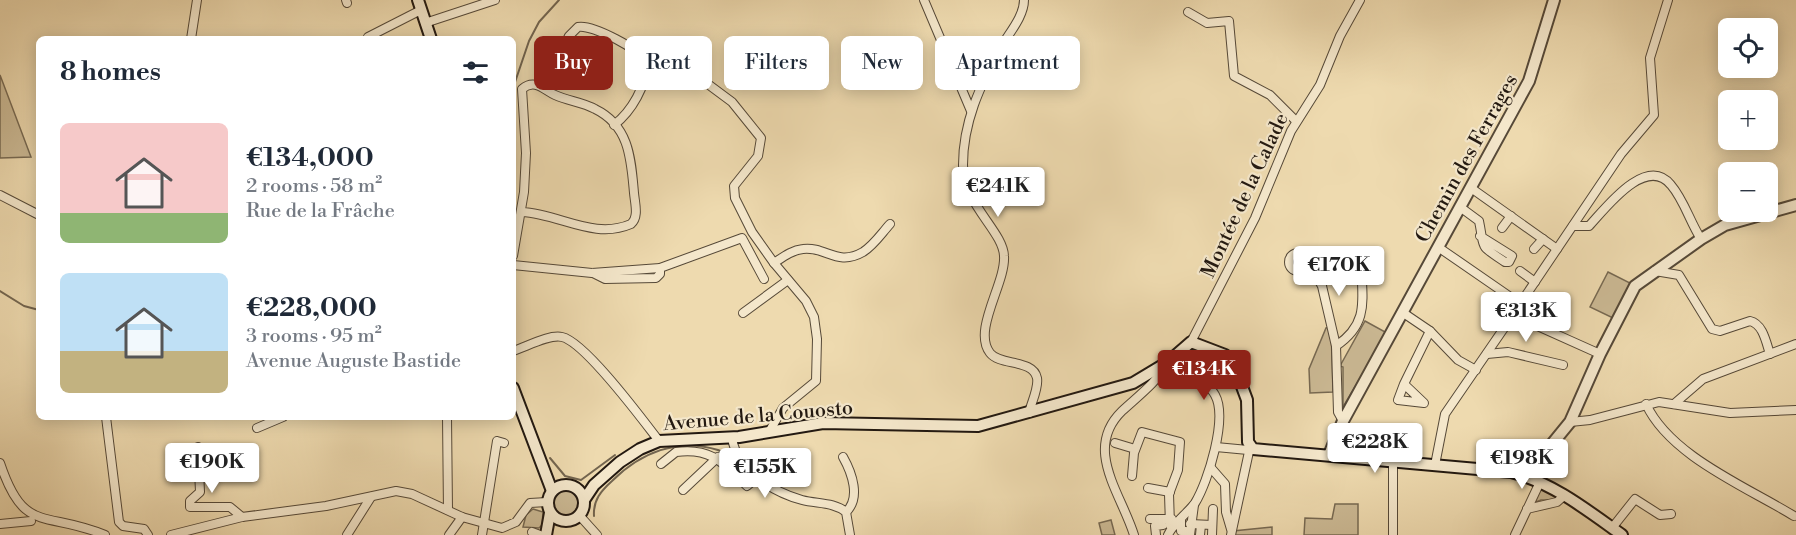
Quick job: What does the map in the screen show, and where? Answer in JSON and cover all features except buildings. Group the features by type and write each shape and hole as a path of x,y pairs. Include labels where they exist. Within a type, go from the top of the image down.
{"main road":[{"name":"Chemin des Ferrages","path":"1329,455 1343,421 1529,81 1554,0"},
{"path":"420,5 430,36"},
{"path":"1526,476 1570,422 1630,294 1655,271 1701,238 1725,225 1796,205"},
{"path":"1191,342 1225,355 1234,365 1247,400 1249,448 1494,470 1526,476 1565,495 1622,535"},
{"name":"Avenue de la Couosto","path":"571,486 606,472 640,448 659,441 732,438 823,423 978,426 1125,386 1172,363 1191,342"},
{"path":"516,396 552,491 546,535"},
{"path":"538,454 584,500 579,515 566,521 551,535"},
{"name":"Avenue de la Couosto","path":"584,500 606,472"},
{"path":"552,491 571,486"},
{"path":"549,507 557,519 566,521"}],"street":[{"path":"191,36 197,0"},
{"path":"425,23 495,0"},
{"path":"924,0 971,111"},
{"path":"1024,0 1023,9 986,75 971,111 963,156 965,177 974,205 1000,244 1004,256 986,324 985,341 991,355 1029,368 1036,375 1037,382 1029,413"},
{"name":"Montée de la Calade","path":"1191,342 1256,218 1296,121 1320,85 1340,36 1360,0"},
{"path":"1520,304 1621,154 1654,115 1650,58 1668,0"},
{"path":"370,36 420,5"},
{"path":"1188,12 1207,23 1229,21 1234,76 1250,87 1269,95 1296,121"},
{"path":"569,36 578,27 594,28 608,36"},
{"path":"613,39 641,54 647,63 645,74 631,107 614,125"},
{"path":"516,241 522,212 526,153 522,89 528,85 534,86"},
{"path":"712,87 732,102 761,138 758,156 737,182 734,192 752,232 806,301 814,317 817,377 811,387 783,408 769,432"},
{"path":"522,212 550,215 586,228 604,231 631,224 636,214 630,149 614,125 596,109 556,96 549,90"},
{"path":"1573,226 1589,226 1616,196 1639,179 1655,176 1664,179 1672,186 1701,238"},
{"path":"1471,188 1557,249"},
{"path":"0,195 36,213"},
{"path":"1460,207 1479,221 1480,236 1497,252"},
{"path":"1502,228 1511,216"},
{"path":"774,263 793,252 806,248 839,258 854,255 868,248 890,224"},
{"path":"516,265 592,273 660,268 742,238 764,279"},
{"path":"1534,249 1543,239"},
{"path":"1438,247 1509,296"},
{"path":"1308,261 1322,286 1336,346 1338,412 1343,421"},
{"path":"1336,346 1353,333 1362,316 1361,262"},
{"path":"1520,271 1535,282"},
{"path":"1655,271 1679,275 1712,329 1720,331 1746,322 1755,322 1761,330 1770,354"},
{"path":"743,313 789,280"},
{"path":"1402,312 1430,331 1455,358 1476,370"},
{"path":"1435,465 1445,414 1513,315 1600,354"},
{"path":"1404,384 1430,331"},
{"path":"516,350 556,337 568,339 586,354 659,441"},
{"path":"1674,404 1703,379 1796,344"},
{"path":"1487,354 1508,352 1563,365"},
{"path":"1134,535 1104,456 1104,440 1107,430 1117,416 1172,363 1202,382 1217,400 1216,447 1211,468 1194,504 1188,535"},
{"path":"1202,382 1218,370"},
{"path":"1570,422 1590,420 1646,404 1674,404 1730,413 1796,410"},
{"path":"1646,404 1663,429 1687,451 1794,516"},
{"path":"106,420 119,522 123,526 144,529 148,535"},
{"path":"257,428 276,420"},
{"path":"447,420 448,510"},
{"path":"1132,476 1135,449 1142,432 1180,443 1176,476 1170,492 1171,522 1168,535"},
{"path":"732,438 736,450 758,477 778,492 802,500 837,506 846,512 850,535"},
{"path":"482,535 497,441 504,443"},
{"path":"1115,443 1135,449"},
{"path":"198,447 200,492 190,501 190,507 230,507 242,517"},
{"path":"1216,447 1249,448 1231,532"},
{"path":"661,464 672,454 680,451 710,454 718,457 748,486 758,477"},
{"path":"683,490 718,457"},
{"path":"843,458 850,470 854,486 853,504 846,512"},
{"path":"1393,462 1393,535"},
{"path":"0,463 10,496 31,520"},
{"path":"1211,468 1225,484 1226,512 1231,532"},
{"path":"1515,535 1540,482"},
{"path":"1148,488 1170,492"},
{"path":"171,535 242,517 403,492 483,524 510,526 530,504 549,507"},
{"path":"1527,509 1557,502 1565,495"},
{"path":"347,535 371,497"},
{"path":"1612,528 1635,499 1660,515 1671,514"},
{"path":"1150,519 1171,522 1181,518 1194,504"},
{"path":"1212,535 1213,509"},
{"path":"579,515 597,535"},
{"path":"449,535 462,517"},
{"path":"1181,518 1181,531 1186,531 1188,535"},
{"path":"0,524 31,520 53,526 79,526 105,535"},
{"path":"1156,535 1155,526 1163,525 1162,520 1171,522"},
{"path":"1190,525 1212,525"},
{"path":"1200,535 1201,525"}],"shaded area":[{"path":"0,75 31,157 0,158"},
{"path":"1608,272 1630,283 1613,318 1590,307"},
{"path":"1365,321 1387,333 1343,407 1343,367 1340,366"},
{"path":"1331,327 1333,392 1310,393 1309,369 1326,328"},
{"path":"1541,489 1557,496 1556,500 1541,500 1533,503"},
{"path":"565,490 574,494 578,503 574,512 565,516 556,512 552,503 556,494"},
{"path":"1335,504 1358,504 1358,535 1304,535 1305,518 1332,519"},
{"path":"533,509 543,512 542,525 539,528 523,527 526,515"},
{"path":"1111,520 1115,535 1102,535 1099,523"},
{"path":"1272,527 1272,535 1233,535 1233,531"}],"waterway":[{"path":"516,79 529,41 539,22 559,0"},
{"path":"0,291 24,306 36,309"},
{"path":"594,516 598,496 604,488 623,471 647,455 660,450 688,445 718,450 748,478"},
{"path":"550,458 565,476 581,480 615,455"}]}
